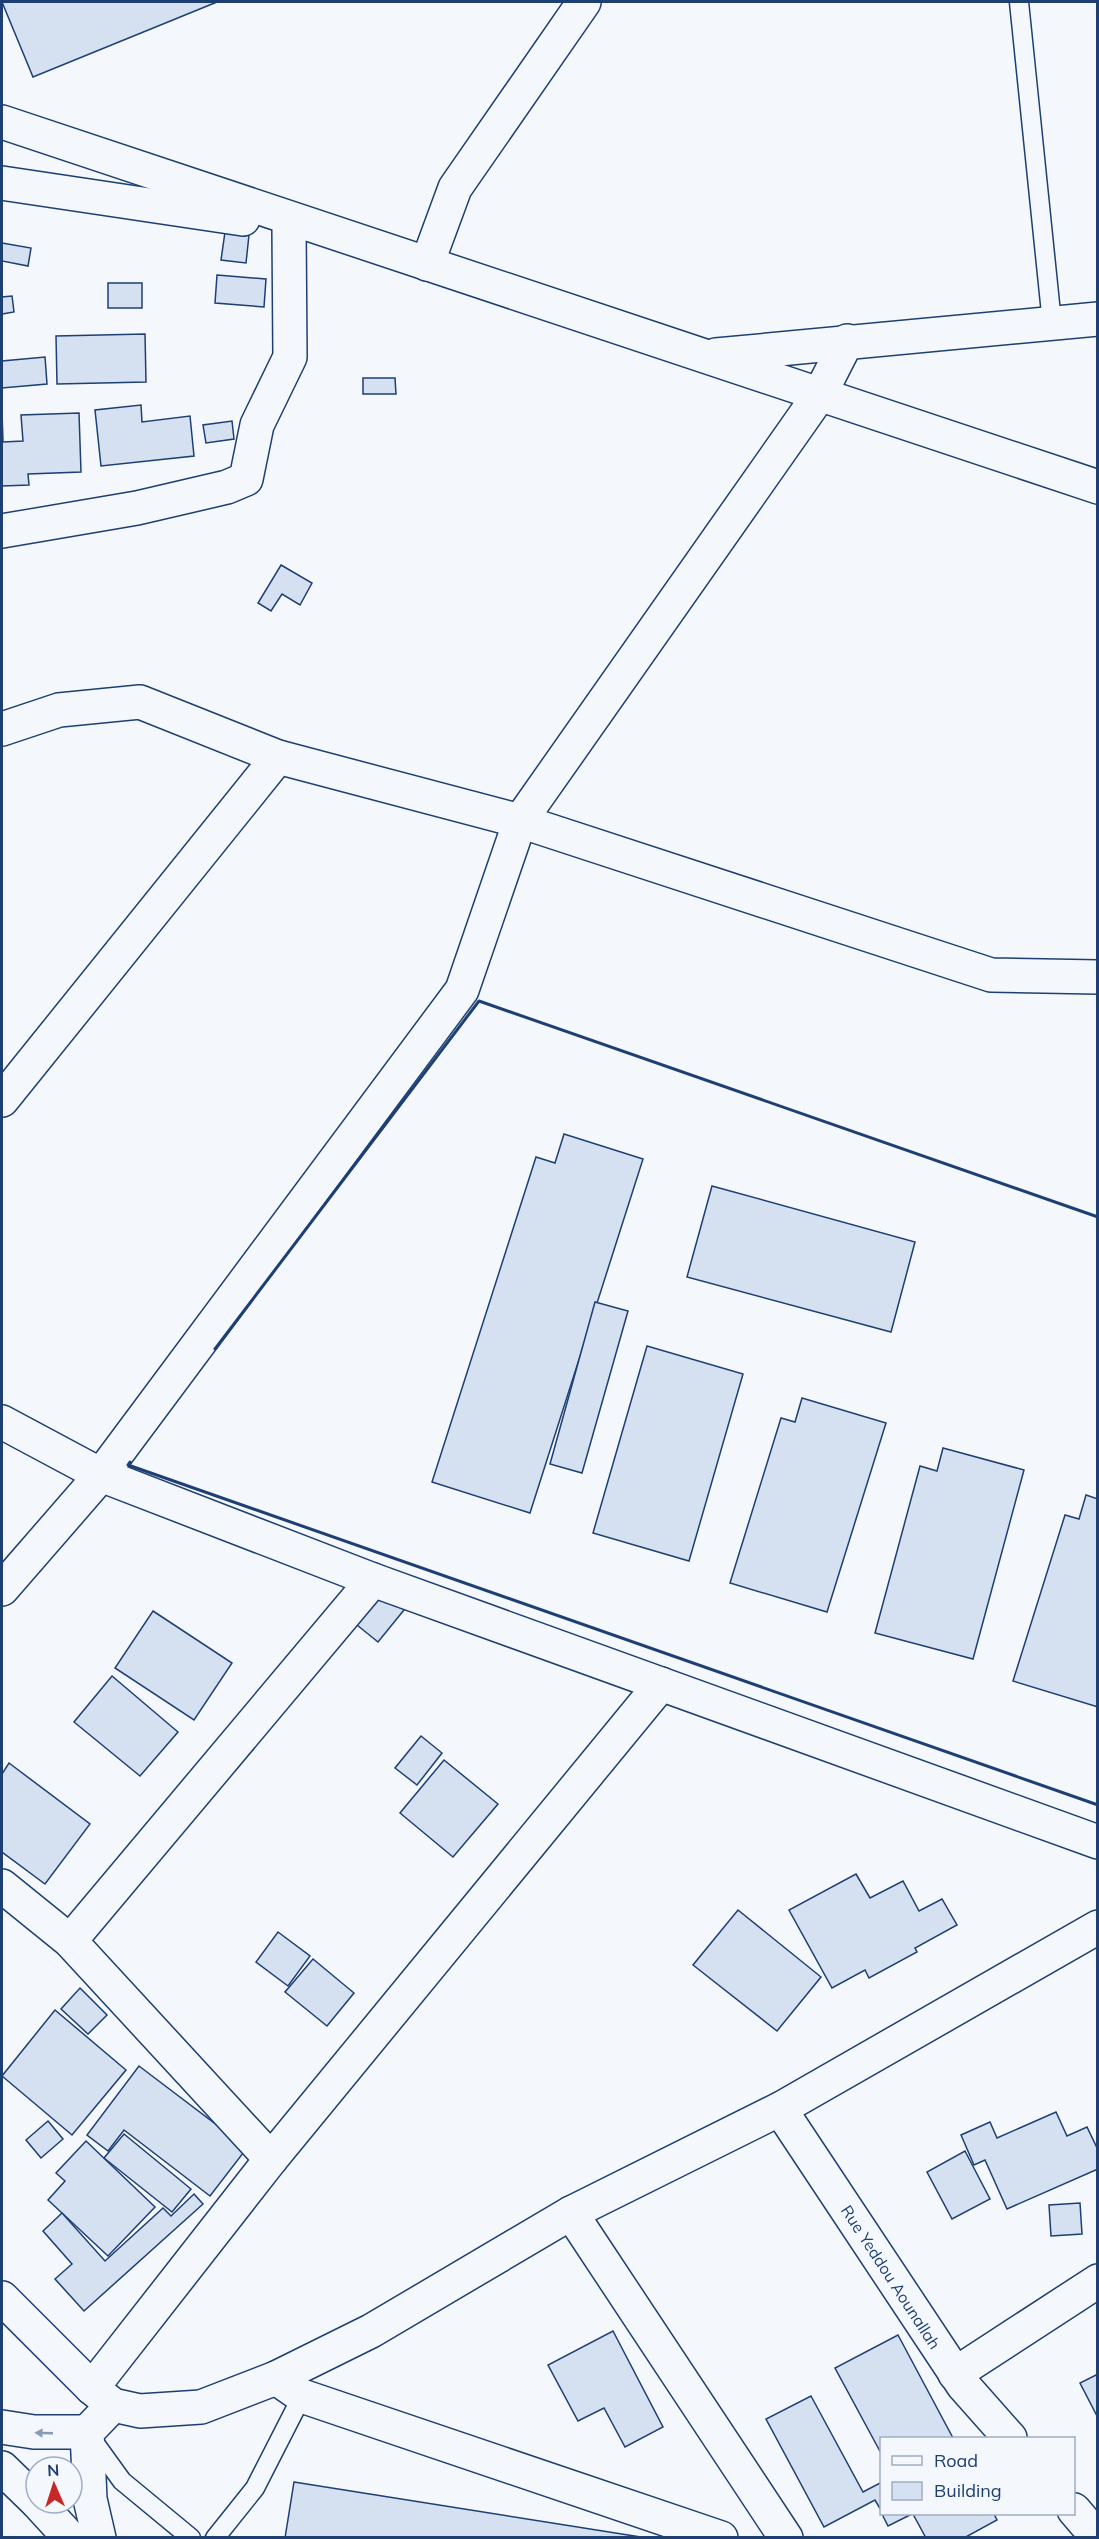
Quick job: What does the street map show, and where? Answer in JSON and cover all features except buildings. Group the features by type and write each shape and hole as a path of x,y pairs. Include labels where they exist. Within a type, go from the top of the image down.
{"main road":[{"path":"427,264 455,188 584,2"},
{"path":"2,122 1098,487"},
{"path":"2,183 332,232"},
{"path":"2,531 137,508 227,487 246,479 257,424 290,357 289,226"},
{"path":"702,356 1098,319"},
{"path":"2,1589 101,1475 462,990 520,821 820,394 847,341"},
{"path":"2,729 59,710 140,702 278,757 520,821 991,975 1098,977"},
{"path":"2,1100 278,757"},
{"path":"2,1422 101,1475 373,1580 1098,1842"},
{"path":"70,1941 373,1580"},
{"path":"99,2538 90,2499 87,2432 103,2396 271,2159 661,1684"},
{"path":"2,1886 70,1941 271,2159"},
{"path":"2,2298 103,2396 140,2411 201,2407 289,2387 371,2331 571,2214 780,2109 1098,1927"},
{"name":"Rue Yeddou Aounallah","path":"780,2109 955,2374 1008,2437"},
{"path":"571,2214 786,2538"},
{"path":"955,2374 1098,2281"},
{"path":"289,2387 721,2538"},
{"path":"2,2427 34,2432 87,2432"},
{"path":"2,2468 24,2489"},
{"path":"49,2515 70,2538"}],"lane":[{"path":"1018,2 1052,323"},
{"path":"215,2538 255,2488 289,2387"},
{"path":"87,2432 122,2481 191,2538"}],"wall":[{"path":"215,1349 479,1001 1098,1217"},
{"path":"130,1462 128,1465 1098,1805"}]}
